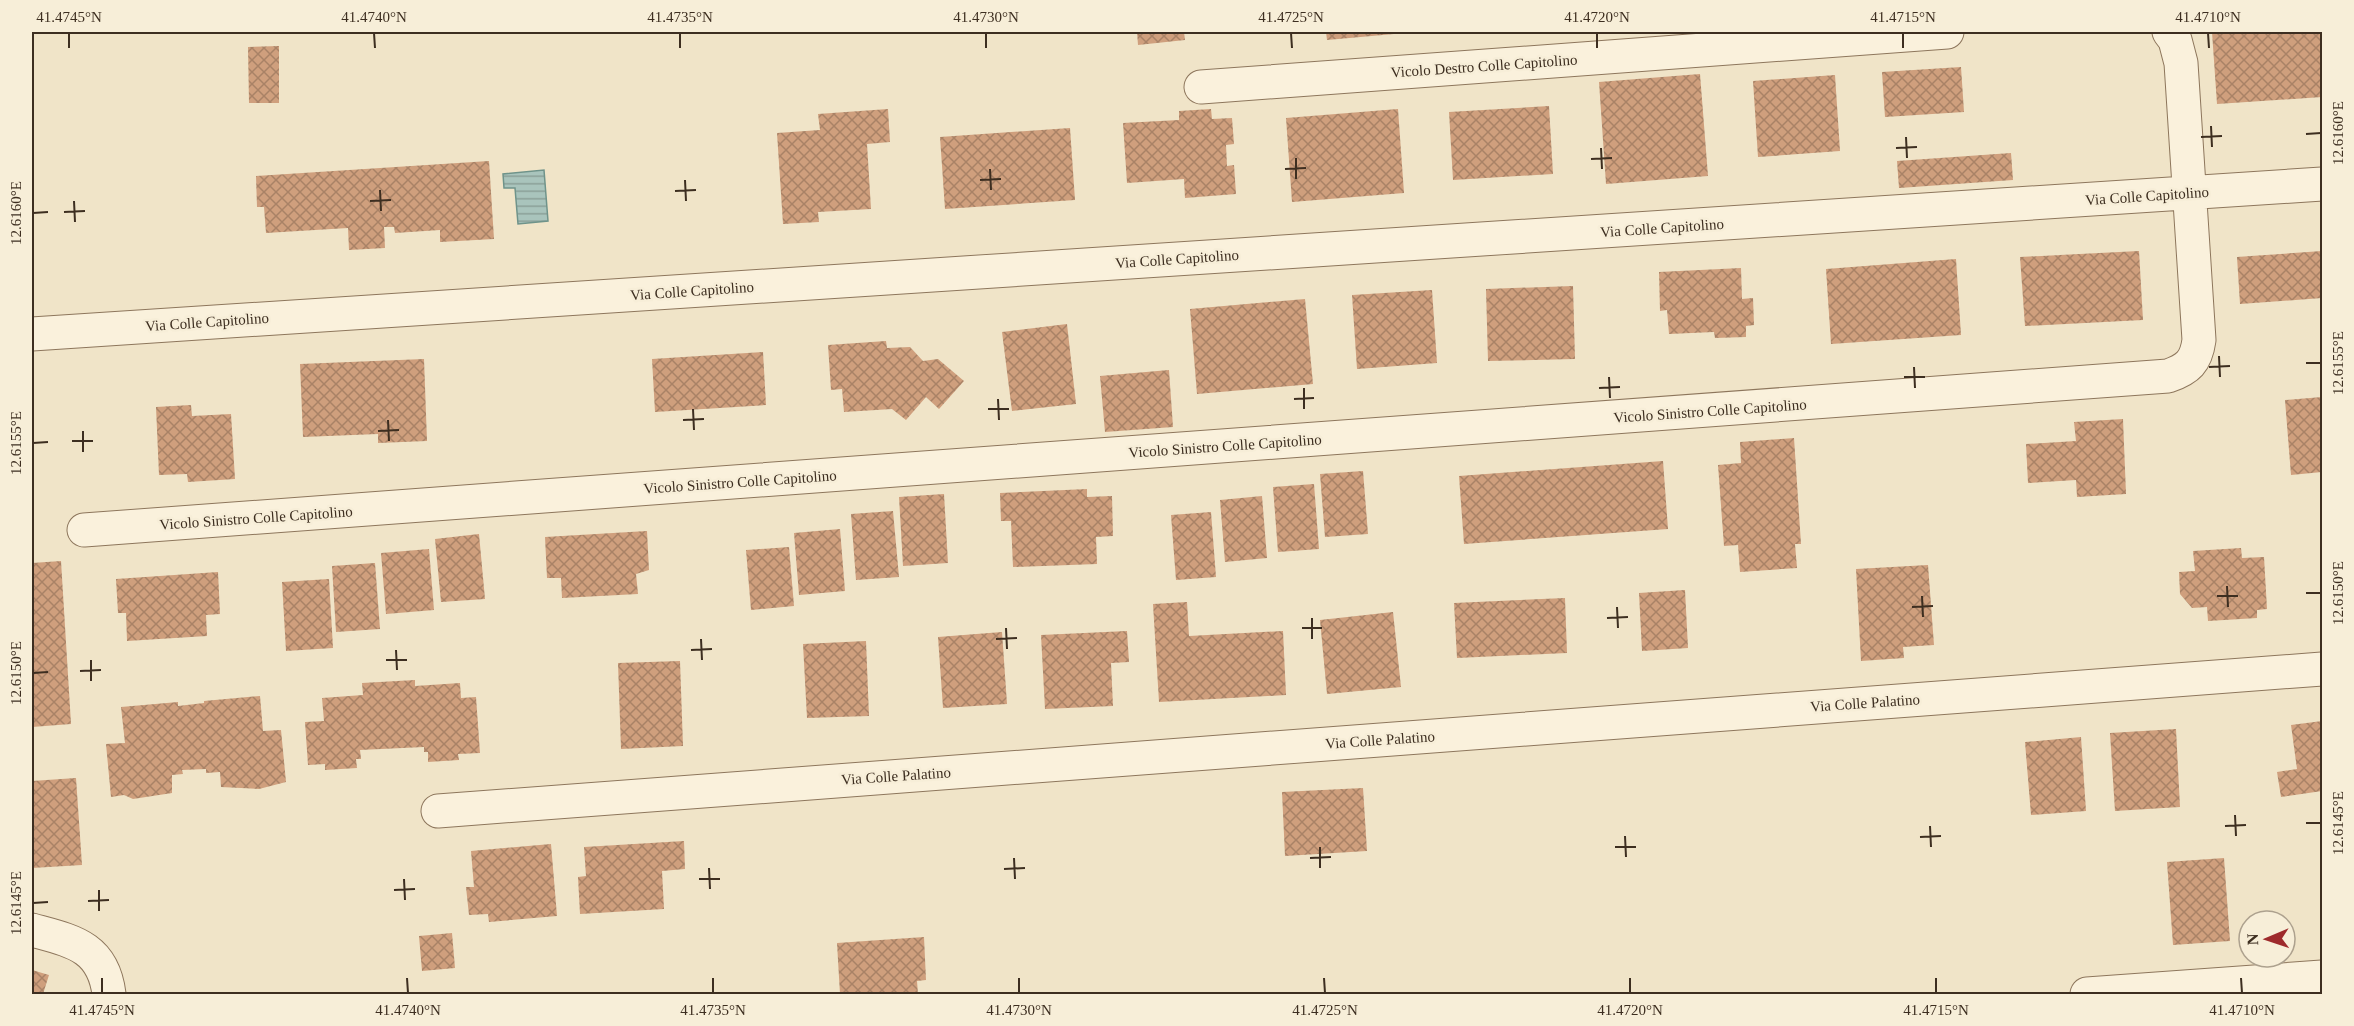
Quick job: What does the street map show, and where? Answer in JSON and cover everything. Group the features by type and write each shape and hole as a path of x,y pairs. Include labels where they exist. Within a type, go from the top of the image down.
{"street":[{"name":"Vicolo Destro Colle Capitolino","path":"1201,87 1947,32"},
{"path":"2169,32 2175,40 2181,63 2188,194"},
{"name":"Via Colle Capitolino","path":"32,334 2322,184"},
{"name":"Vicolo Sinistro Colle Capitolino","path":"84,530 2158,378 2187,368 2198,347 2188,194"},
{"name":"Via Colle Palatino","path":"438,811 2322,669"},
{"path":"32,930 72,941 89,952 101,968 109,994"},
{"path":"2086,994 2322,977"}],"water":[{"path":"544,170 548,221 518,224 515,188 504,188 503,174"}],"building":[{"path":"1137,32 1184,32 1185,40 1138,45"},
{"path":"1326,32 1405,32 1405,33 1327,40"},
{"path":"2212,32 2322,32 2322,97 2217,104"},
{"path":"279,46 279,103 249,103 248,47"},
{"path":"1961,67 1964,112 1885,117 1882,72"},
{"path":"1700,74 1708,176 1606,184 1599,82"},
{"path":"1835,75 1840,151 1758,157 1753,81"},
{"path":"1549,106 1553,174 1453,180 1449,112"},
{"path":"888,109 890,142 867,144 871,209 818,212 819,222 783,224 777,133 820,130 818,114"},
{"path":"1211,109 1212,119 1232,118 1234,144 1226,145 1227,166 1234,165 1236,194 1185,198 1184,179 1127,183 1123,123 1179,120 1179,111"},
{"path":"1398,109 1404,193 1292,202 1286,118"},
{"path":"1070,128 1075,200 945,209 940,137"},
{"path":"2011,153 2013,180 1899,188 1897,161"},
{"path":"489,161 494,239 440,242 440,230 395,233 394,227 384,227 385,248 349,250 348,228 266,233 264,207 257,207 256,176"},
{"path":"2139,251 2143,320 2025,326 2020,257"},
{"path":"2322,251 2322,298 2240,304 2237,257"},
{"path":"1956,259 1961,335 1831,344 1826,269"},
{"path":"1741,268 1742,299 1753,298 1754,325 1746,326 1746,337 1715,338 1714,332 1669,334 1667,310 1660,311 1659,272"},
{"path":"1573,286 1575,359 1488,361 1486,289"},
{"path":"1432,290 1437,363 1357,369 1352,295"},
{"path":"1305,299 1313,384 1197,394 1190,309"},
{"path":"1067,324 1076,404 1012,411 1002,332"},
{"path":"886,341 887,348 910,347 923,361 938,359 964,381 939,409 926,397 906,420 892,409 844,412 842,389 831,390 828,345"},
{"path":"763,352 766,405 655,412 652,359"},
{"path":"424,359 427,441 378,443 378,434 303,437 300,364"},
{"path":"1169,370 1173,427 1105,432 1100,376"},
{"path":"2322,397 2322,472 2291,475 2285,400"},
{"path":"191,405 192,416 231,414 235,479 188,482 187,474 159,475 156,407"},
{"path":"2123,419 2126,494 2077,497 2076,480 2028,483 2026,444 2076,441 2074,422"},
{"path":"1794,438 1801,544 1795,544 1797,568 1740,572 1738,545 1724,546 1718,465 1741,463 1740,442"},
{"path":"1663,461 1668,529 1464,544 1459,476"},
{"path":"1363,471 1368,534 1325,537 1320,474"},
{"path":"1314,484 1319,549 1278,552 1273,487"},
{"path":"1087,489 1087,497 1112,496 1113,536 1096,537 1097,564 1013,567 1011,521 1001,521 1000,493"},
{"path":"944,494 948,563 903,566 899,497"},
{"path":"1262,496 1267,558 1225,562 1220,500"},
{"path":"893,511 899,577 856,580 851,514"},
{"path":"1211,512 1216,577 1176,580 1171,515"},
{"path":"840,529 845,591 799,595 794,533"},
{"path":"647,531 649,570 636,574 638,594 562,598 561,578 547,578 545,537"},
{"path":"479,534 485,599 441,602 435,539"},
{"path":"789,547 794,606 751,610 746,550"},
{"path":"2241,548 2242,558 2264,557 2267,609 2257,610 2257,618 2208,621 2207,607 2192,608 2180,594 2179,572 2195,571 2193,551"},
{"path":"429,549 434,610 386,614 381,553"},
{"path":"61,561 71,724 32,727 32,563"},
{"path":"375,563 380,629 336,632 332,566"},
{"path":"1928,565 1934,645 1903,647 1904,658 1861,661 1856,569"},
{"path":"218,572 220,614 206,615 207,636 127,641 126,613 118,613 116,579"},
{"path":"329,579 333,648 286,651 282,582"},
{"path":"1685,590 1688,648 1642,651 1639,593"},
{"path":"1565,598 1567,653 1457,658 1454,603"},
{"path":"1187,602 1189,636 1283,631 1286,695 1159,702 1153,604"},
{"path":"1393,612 1401,687 1327,694 1320,620"},
{"path":"1127,631 1129,662 1111,663 1113,706 1045,709 1041,635"},
{"path":"1002,632 1007,704 943,708 938,637"},
{"path":"866,641 869,716 807,718 803,644"},
{"path":"680,661 683,746 621,749 618,663"},
{"path":"415,680 415,686 460,683 461,698 476,697 480,753 458,754 459,760 428,762 428,752 424,752 424,747 360,750 361,759 356,759 357,768 325,770 325,764 308,765 305,722 324,721 322,698 363,695 362,683"},
{"path":"260,696 263,731 281,730 286,782 259,789 221,787 220,772 206,773 206,769 182,770 183,774 172,775 172,793 133,799 124,795 111,797 106,744 125,743 121,707 178,702 178,706 204,703 204,701"},
{"path":"2322,721 2322,791 2281,797 2277,772 2297,769 2291,725"},
{"path":"2176,729 2180,807 2115,811 2110,733"},
{"path":"2081,737 2086,811 2031,815 2025,742"},
{"path":"76,778 82,865 32,868 32,781"},
{"path":"1363,788 1367,851 1285,856 1282,792"},
{"path":"684,841 685,869 662,871 664,909 580,914 578,877 586,876 584,847"},
{"path":"551,844 557,916 489,922 488,914 469,915 466,887 474,887 471,851"},
{"path":"2224,858 2230,941 2173,945 2167,862"},
{"path":"452,933 455,968 422,971 419,936"},
{"path":"924,937 926,980 917,981 918,994 840,994 837,943"},
{"path":"32,970 49,975 43,994 32,994"}]}
